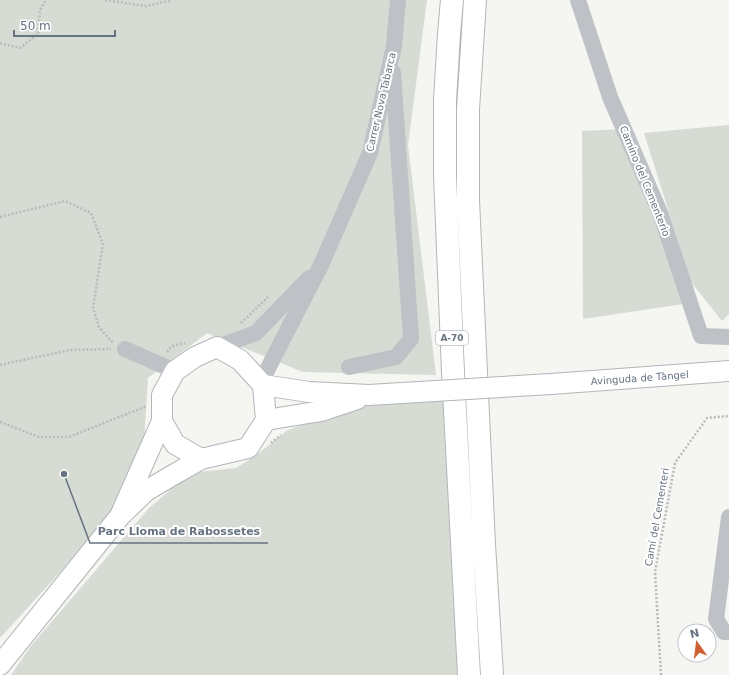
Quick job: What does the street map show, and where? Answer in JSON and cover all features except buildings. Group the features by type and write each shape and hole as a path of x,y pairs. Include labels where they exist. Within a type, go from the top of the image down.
{"highway":[{"name":"A-70","path":"452,0 445,100 445,175 453,372 469,675"},
{"name":"A-70","path":"475,0 468,109 468,200 492,675"}],"main road":[{"path":"0,665 120,516 146,491 201,459 248,448 266,420 262,384 240,360 217,347 195,357 174,371 162,395 162,421 120,516"},
{"name":"Avinguda de Tàngel","path":"369,395 551,384 729,370"},
{"path":"262,384 309,392 369,395"},
{"path":"266,420 322,411 369,395"},
{"path":"162,421 175,444 201,459"}],"street":[{"name":"Carrer Nova Tabarca","path":"262,384 322,265 370,153 394,46 398,0"},
{"name":"Camino del Cementerio","path":"578,0 610,97 661,215 701,336 729,337"},
{"path":"349,368 396,357 411,339 392,54"},
{"path":"217,347 256,333 322,265"},
{"path":"126,349 174,371"},
{"path":"729,517 716,619 724,632 729,632"}],"path":[{"path":"0,43 20,48 38,34 40,10 46,0"},
{"path":"104,0 146,6 172,0"},
{"path":"0,217 65,201 91,214 103,244 92,308 99,327 110,340 126,349"},
{"path":"242,322 256,333"},
{"path":"0,365 70,350 126,349"},
{"path":"0,422 39,437 69,437 147,406"},
{"name":"Camí del Cementeri","path":"661,675 655,572 675,463 707,418 729,416"},
{"path":"266,448 282,434"}],"shaded area":[{"path":"0,0 427,0 408,145 436,375 303,372 207,333 148,378 144,441 114,507 62,570 0,638"},
{"path":"729,125 729,314 722,321 691,282 644,133"},
{"path":"624,129 690,303 583,319 582,131"},
{"path":"446,397 459,675 11,675 30,647 149,508 181,481 198,472 236,468 255,456 288,430 323,417 370,405 380,398"}],"place":[{"name":"Parc Lloma de Rabossetes","path":"64,474"}]}
